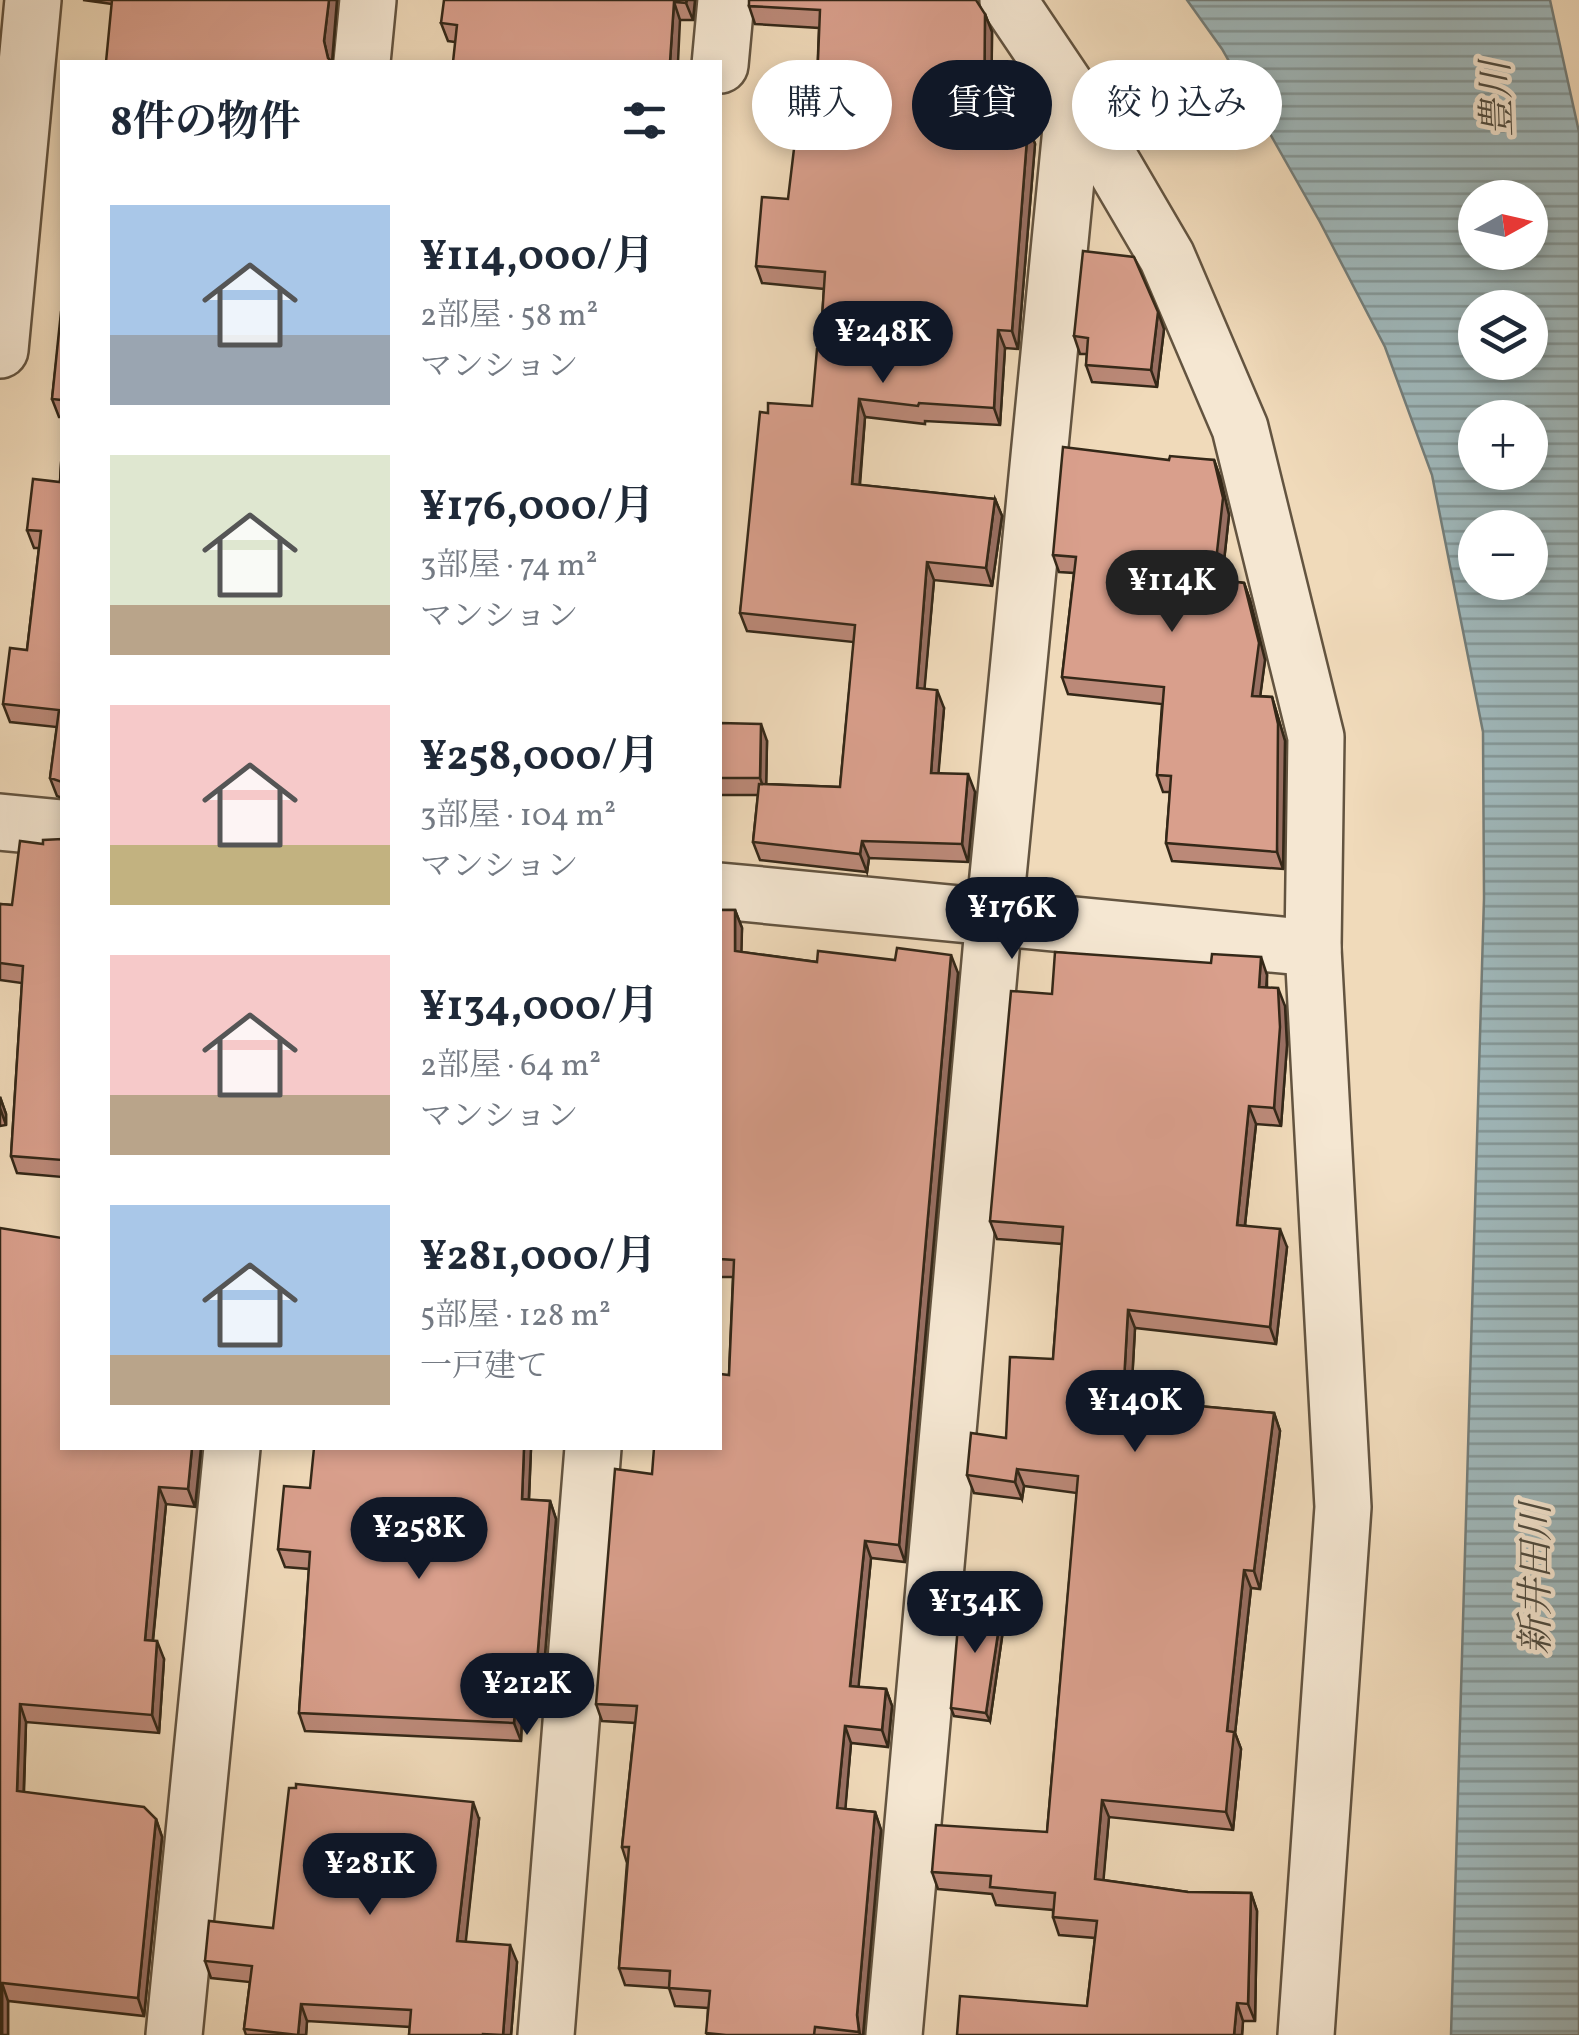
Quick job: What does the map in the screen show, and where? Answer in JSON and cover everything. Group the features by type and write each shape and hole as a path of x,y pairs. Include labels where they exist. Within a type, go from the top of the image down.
{"street":[{"path":"0,350 33,0"},
{"path":"362,60 368,0"},
{"path":"720,60 726,0"},
{"path":"1008,0 1072,95"},
{"path":"894,2035 994,917 1072,118"},
{"path":"1104,150 1167,257 1240,428 1316,737 1313,948 1343,1507 1306,2035"},
{"path":"0,822 60,828"},
{"path":"722,891 1313,948"},
{"path":"174,2035 232,1450"},
{"path":"546,2035 593,1450"}],"water":[{"path":"1187,0 1550,0 1579,132 1579,2035 1451,2035 1484,898 1483,732 1432,475 1385,347 1279,150 1282,60 1228,60"}],"building":[{"path":"112,0 329,0 324,41 330,60 106,60"},
{"path":"444,0 687,0 674,2 670,60 453,60 457,25 441,23"},
{"path":"749,0 976,0 985,14 985,60 912,60 912,150 1026,150 1012,331 998,330 994,408 919,403 918,406 859,399 852,484 995,499 986,568 927,562 917,688 937,690 931,773 968,774 962,844 862,841 860,854 753,842 759,784 840,787 855,625 740,613 760,412 768,413 768,403 812,406 825,272 756,266 762,197 788,199 794,150 892,150 892,60 818,60 820,10 749,6"},
{"path":"1083,251 1134,257 1158,312 1151,370 1086,365 1088,338 1074,336"},
{"path":"60,322 60,400 52,399"},
{"path":"1063,447 1169,460 1170,456 1214,460 1223,498 1214,579 1244,583 1259,643 1252,696 1272,697 1278,724 1277,852 1166,843 1171,776 1157,775 1164,687 1062,677 1076,557 1053,555"},
{"path":"33,479 60,482 60,781 50,778 59,710 3,704 10,648 27,650 41,531 27,530"},
{"path":"722,723 761,724 760,778 722,778"},
{"path":"60,839 60,1160 11,1156 23,966 0,963 0,904 12,905 20,841 43,844 43,840"},
{"path":"722,910 735,910 735,951 817,962 818,951 895,960 897,948 951,955 899,1545 865,1541 850,1686 886,1689 882,1730 845,1726 837,1808 875,1812 857,2015 859,2032 815,2027 814,2035 706,2033 710,1991 669,1988 670,1971 619,1968 629,1847 622,1847 637,1706 596,1704 615,1469 652,1474 654,1450 722,1450 722,1374 729,1375 734,1260 722,1259"},
{"path":"1055,952 1211,963 1212,954 1261,957 1259,987 1278,988 1280,1027 1274,1108 1249,1106 1237,1225 1280,1229 1270,1327 1128,1310 1123,1399 1274,1413 1254,1571 1244,1570 1227,1731 1234,1732 1226,1812 1102,1800 1095,1879 1188,1892 1251,1893 1248,2004 1237,2003 1234,2035 957,2035 960,1996 1087,2006 1097,1921 1053,1917 1055,1893 990,1887 991,1876 932,1872 936,1825 1047,1832 1078,1476 1017,1469 1015,1482 967,1475 971,1433 1006,1438 1010,1357 1053,1359 1063,1227 990,1221 1011,991 1052,994"},
{"path":"0,1228 60,1238 60,1450 192,1450 188,1489 159,1487 145,1640 157,1641 152,1715 20,1704 17,1791 144,1807 156,1819 138,1998 2,1983 0,2033"},
{"path":"314,1450 524,1450 522,1499 550,1501 534,1699 516,1697 514,1723 299,1713 310,1552 278,1549 284,1486 310,1488"},
{"path":"960,1602 1002,1607 986,1713 951,1708"},
{"path":"296,1784 473,1802 457,1941 510,1945 503,2035 409,2035 411,2010 301,2004 298,2035 244,2029 252,1966 205,1961 209,1921 273,1928 289,1788 296,1788"}],"water label":[{"name":"豊川","path":"1496,99"},
{"name":"新井田川","path":"1535,1579"}]}
